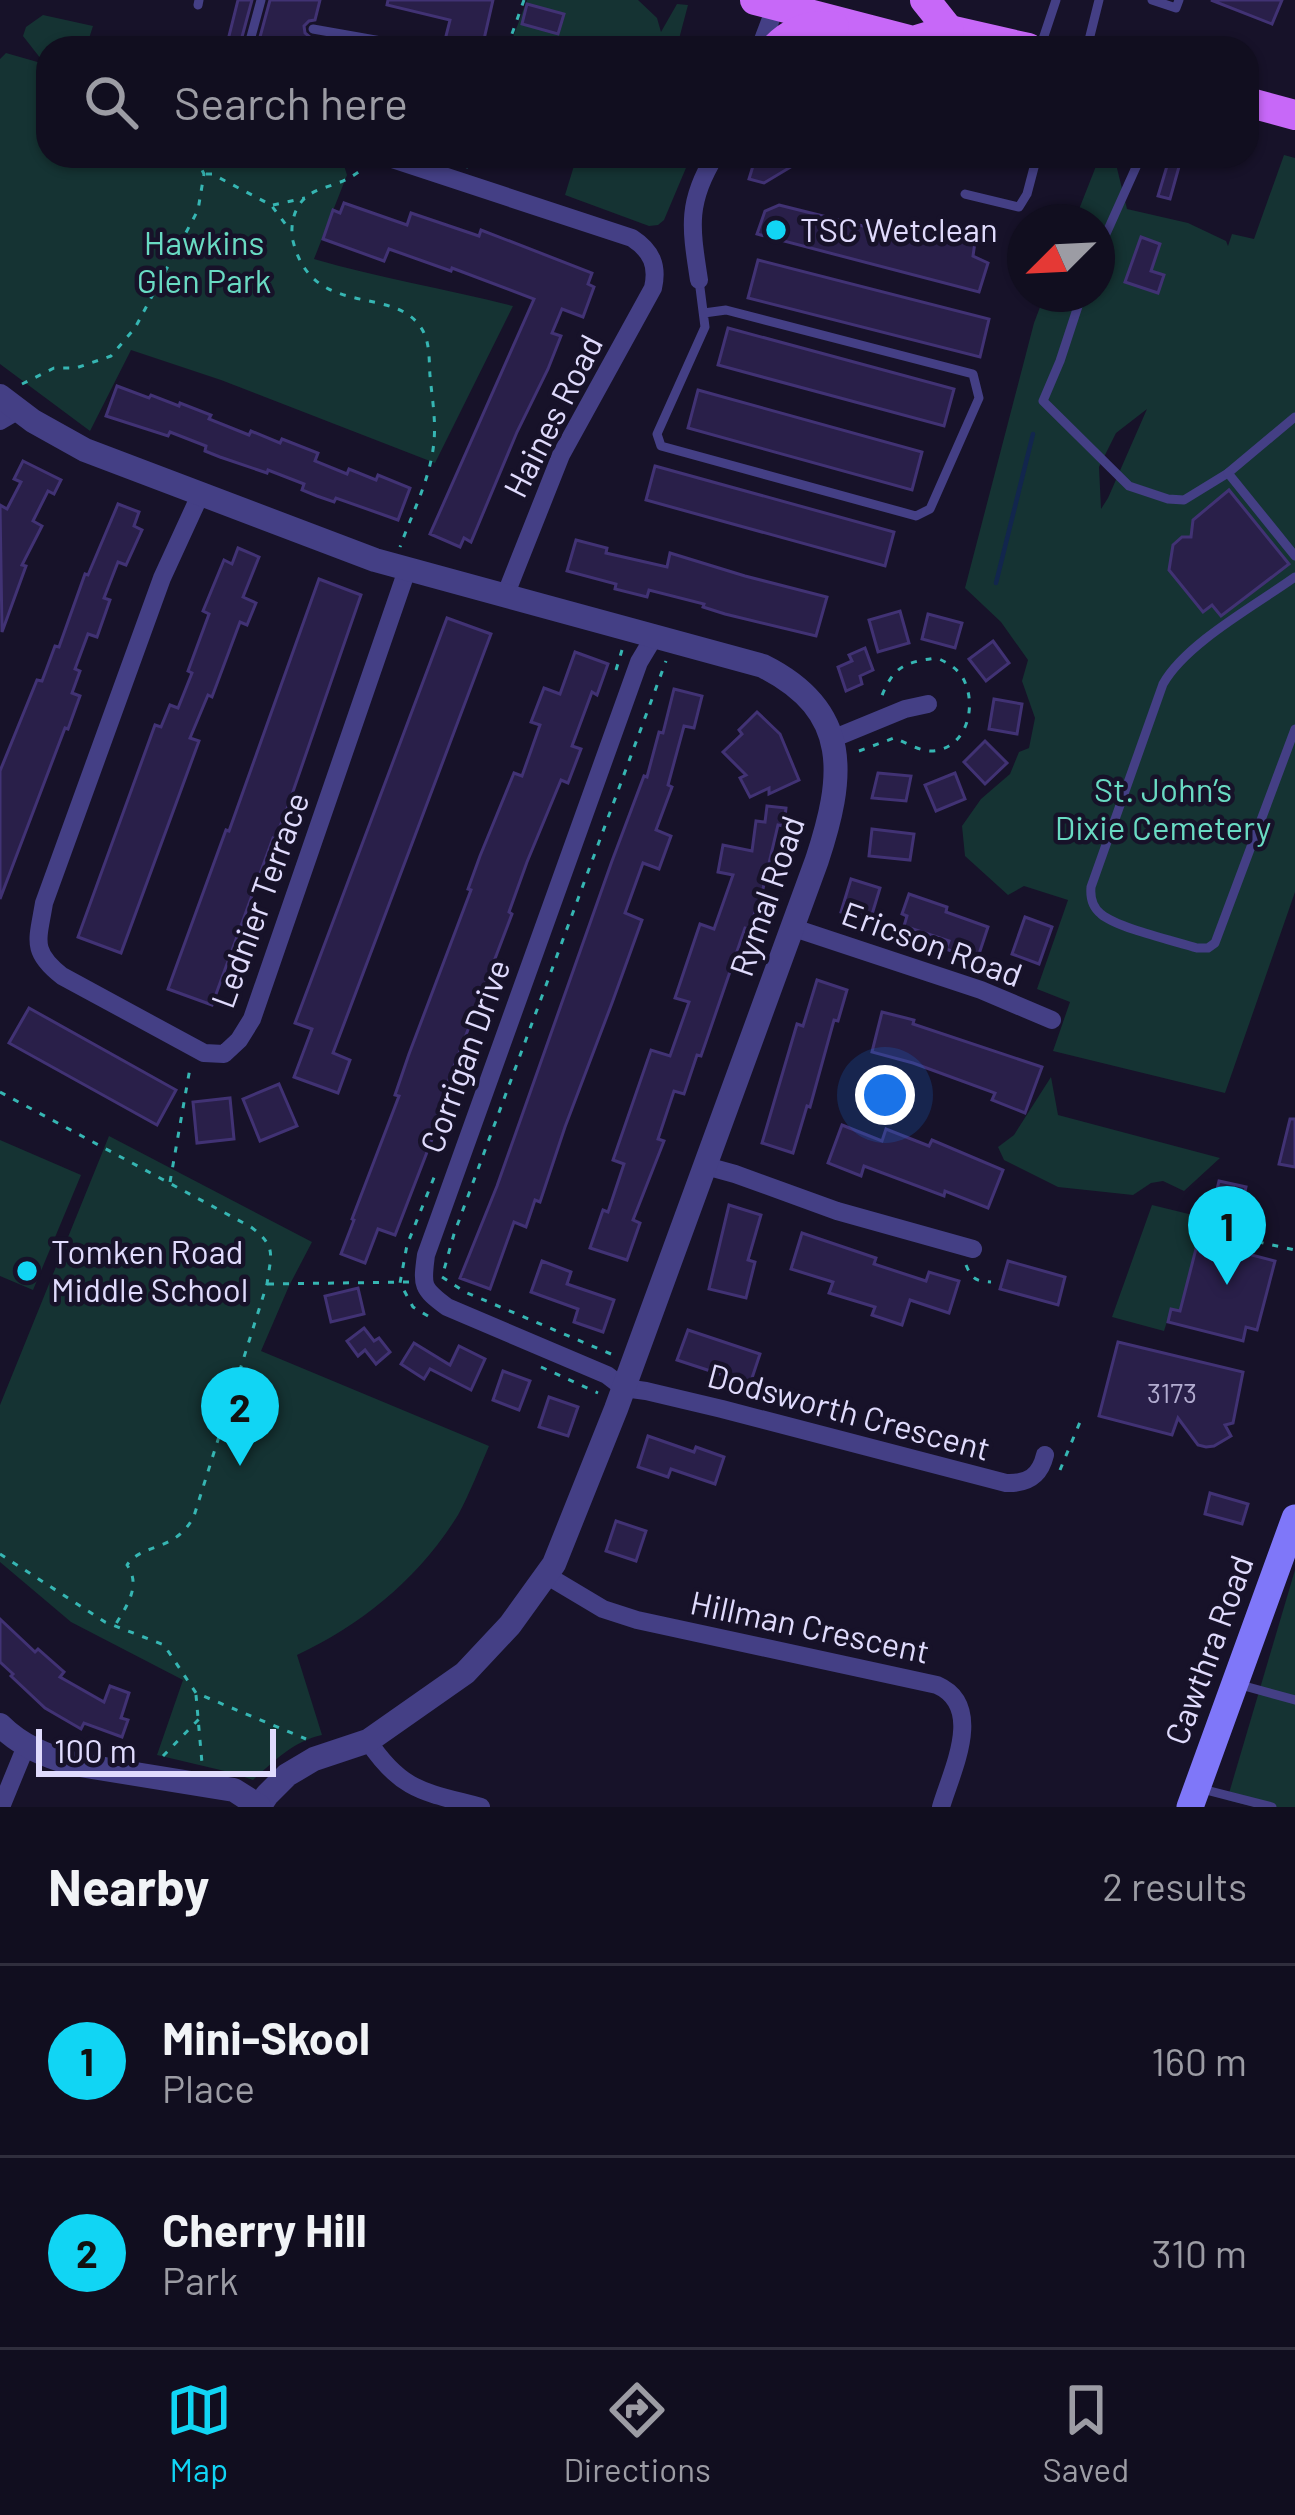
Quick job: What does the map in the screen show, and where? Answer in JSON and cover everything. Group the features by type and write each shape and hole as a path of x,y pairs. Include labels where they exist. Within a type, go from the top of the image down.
{"main road":[{"path":"925,0 949,30"},
{"path":"769,2 893,36"},
{"path":"790,36 809,26 864,29"},
{"path":"929,36 949,30 975,36"},
{"path":"1259,105 1295,115"},
{"name":"Cawthra Road","path":"1193,1797 1295,1518"}],"street":[{"path":"762,36 769,2"},
{"name":"Haines Road","path":"420,168 607,228 640,244 656,265 653,288 547,484 505,596"},
{"path":"699,280 691,229 699,181 707,168"},
{"path":"10,403 85,450 400,568 505,596 660,648 763,666 782,675 814,706 832,739 928,704"},
{"name":"Lednier Terrace","path":"201,493 162,578 44,903 38,944 44,962 62,976 204,1053 224,1054 239,1040 251,1018 400,568"},
{"name":"Corrigan Drive","path":"422,1281 439,1216 640,662 660,648"},
{"name":"Rymal Road","path":"259,1806 287,1774 314,1759 368,1741 465,1673 510,1625 554,1564 706,1166 835,803 837,766 832,739"},
{"name":"Ericson Road","path":"791,927 981,990 1052,1020"},
{"path":"706,1166 969,1257"},
{"path":"422,1281 427,1293 447,1307 607,1375 624,1388"},
{"name":"Dodsworth Crescent","path":"624,1388 1006,1484 1034,1477 1045,1455"},
{"name":"Hillman Crescent","path":"546,1575 603,1609 637,1620 948,1690 960,1704 964,1720 941,1807"},
{"path":"0,1725 26,1746 50,1757 234,1790 259,1806"},
{"path":"368,1741 394,1775 416,1790 481,1807"},
{"path":"1,1807 26,1746"}],"lane":[{"path":"251,36 261,0"},
{"path":"1044,36 1056,0"},
{"path":"1090,36 1099,0"},
{"path":"1152,0 1176,8 1179,0"},
{"path":"313,29 354,36"},
{"path":"965,194 1018,207 1028,194 1034,168"},
{"path":"1115,214 1136,168"},
{"path":"699,280 705,327 657,434 662,446 916,515 930,509 980,398 973,374 726,310 704,313"},
{"path":"1076,312 1042,401 1129,486 1184,500 1228,472 1295,418"},
{"path":"1228,472 1295,556"},
{"path":"1295,578 1195,647 1163,684 1091,887 1097,911 1114,922 1197,948 1215,943 1295,729"},
{"path":"1235,1683 1295,1700"},
{"path":"1193,1797 1272,1807"}],"path":[{"path":"512,36 524,0"},
{"path":"10,403 54,368 76,368 111,356 125,341 198,210 204,175 200,168"},
{"path":"272,206 305,198 364,168"},
{"path":"204,175 212,174 272,206 291,231 307,271 322,286 341,296 402,310 427,339 435,436 400,568"},
{"path":"291,231 305,198"},
{"path":"613,1355 465,1292 442,1277 660,648"},
{"path":"170,1184 191,1061"},
{"path":"0,1092 251,1227 266,1239 271,1253 267,1284 194,1516 182,1535 134,1555 127,1564 134,1583 129,1603 114,1627"},
{"path":"1199,1228 1295,1250"},
{"path":"969,1257 970,1276 991,1282"},
{"path":"267,1284 422,1281"},
{"path":"1059,1471 1080,1422"},
{"path":"0,1554 114,1627 164,1645 196,1693 202,1765"},
{"path":"196,1693 306,1739"},
{"path":"163,1756 199,1719"}],"green space":[{"path":"527,0 638,0 657,18 661,32 677,4 688,5 680,36 514,36"},
{"path":"43,15 93,26 90,36 36,36 36,53 23,36 26,27"},
{"name":"Hawkins Glen Park","path":"6,53 36,62 36,168 345,168 347,175 314,259 513,306 435,463 131,350 90,431 0,364 0,59"},
{"name":"St. John’s Dixie Cemetery","path":"1284,155 1295,158 1295,892 1225,1093 1053,1051 1070,1002 1037,989 1068,900 1024,886 1008,895 965,856 962,826 981,799 1010,774 1019,752 1029,748 1035,718 1022,681 1028,660 1001,622 965,588 1038,312 1115,312 1115,204 1081,204 1095,168 1117,168 1127,209 1188,223 1228,246 1232,234 1254,239","holes":["1147,409 1101,509 1099,467 1116,433"]},
{"path":"573,168 686,168 658,225 649,226 565,195"},
{"path":"1051,1077 1058,1115 1220,1158 1184,1191 1163,1181 1133,1195 1058,1187 1004,1160 998,1147 1014,1135"},
{"path":"109,1136 312,1242 261,1351 489,1446 458,1515 426,1559 367,1614 297,1655 322,1735 293,1747 253,1780 157,1755 183,1680 71,1622 0,1562 0,1405"},
{"path":"0,1140 81,1175 33,1290 0,1276"},
{"path":"1152,1205 1201,1217 1180,1311 1171,1309 1164,1331 1112,1317"},
{"path":"1295,1570 1295,1807 1255,1807 1227,1800"}],"building":[{"path":"238,0 252,0 242,36 229,36"},
{"path":"270,0 320,0 315,20 304,26 309,36 260,36"},
{"path":"388,0 493,0 485,36 446,36 450,20 387,5"},
{"path":"1211,0 1282,0 1272,24"},
{"path":"527,4 564,14 558,34 522,24"},
{"path":"752,168 789,168 764,183 749,179"},
{"path":"1166,168 1179,168 1170,199 1158,196"},
{"path":"344,203 407,225 411,213 479,236 481,230 592,273 588,284 594,287 583,317 562,309 552,333 561,336 548,369 471,542 464,538 460,547 430,534 534,299 389,249 384,261 323,239 333,210 340,213"},
{"path":"779,205 931,243 934,229 975,242 973,256 988,263 979,292 757,234 765,211"},
{"path":"1141,237 1160,244 1151,271 1164,275 1158,293 1125,282"},
{"path":"758,260 989,319 980,357 748,298"},
{"path":"728,328 954,389 944,426 718,365"},
{"path":"117,386 180,403 249,435 251,431 280,443 282,439 318,453 315,461 347,474 349,469 376,480 378,475 410,488 398,520 317,496 302,490 304,484 220,457 170,432 168,436 106,416"},
{"path":"698,390 922,452 912,490 688,428"},
{"path":"23,461 61,480 54,494 48,491 33,521 42,526 22,565 26,566 2,632 0,505 7,509 21,482 14,479"},
{"path":"655,466 894,532 885,566 646,500"},
{"path":"1229,490 1289,564 1221,616 1212,605 1203,612 1169,570 1173,545 1182,537 1191,537 1193,520"},
{"path":"118,504 139,512 134,526 142,530 126,565 118,562 104,598 110,600 97,637 88,634 75,669 80,671 72,693 80,696 0,899 0,771 37,680 42,681 55,646 59,647 85,574"},
{"path":"576,540 607,548 606,553 667,567 670,553 827,597 816,636 649,590 647,597 615,589 616,584 567,571"},
{"path":"238,548 259,557 243,597 256,603 247,625 240,622 212,697 208,695 190,738 199,741 121,953 78,937 155,725 161,727 170,705 178,708 209,614 203,611 224,560 232,564"},
{"path":"319,579 361,595 212,1005 168,989"},
{"path":"900,611 909,643 878,652 869,620"},
{"path":"928,614 962,623 955,648 922,639"},
{"path":"447,618 491,634 333,1053 350,1060 338,1093 294,1077 312,1029 295,1023"},
{"path":"993,641 1009,663 986,681 969,659"},
{"path":"865,648 873,670 860,676 862,684 846,691 838,667"},
{"path":"575,652 608,664 572,746 581,749 568,783 561,780 527,862 395,1235 378,1229 365,1263 341,1254 352,1219 480,856 514,773 522,776 540,725 531,722 544,688 560,694"},
{"path":"674,689 702,696 694,728 684,726 668,785 672,787 656,830 671,836 659,869 643,863 625,913 642,920 540,1202 535,1200 526,1227 514,1222 490,1289 460,1278 647,777 659,732 663,733"},
{"path":"994,699 1022,704 1017,734 989,729"},
{"path":"757,712 780,734 799,780 750,797 740,778 746,775 723,752"},
{"path":"985,741 1007,763 985,784 964,762"},
{"path":"878,773 911,776 906,801 872,798"},
{"path":"955,773 965,799 936,811 925,785"},
{"path":"767,806 786,808 784,826 778,825 762,893 749,929 745,928 701,1056 697,1055 684,1094 674,1091 658,1139 664,1141 633,1220 640,1223 627,1260 590,1248 624,1164 613,1160 651,1050 670,1056 689,1002 675,998 700,924 714,929 733,875 718,872 723,845 752,851 756,821 765,822"},
{"path":"872,829 914,834 910,860 869,856"},
{"path":"851,879 880,888 870,921 841,912"},
{"path":"909,894 988,927 977,960 946,949 949,941 904,926 907,916 902,914"},
{"path":"1025,917 1052,927 1039,964 1012,954"},
{"path":"817,980 847,990 793,1153 762,1143 797,1024 803,1026"},
{"path":"29,1008 176,1090 157,1125 9,1043"},
{"path":"882,1012 1042,1067 1025,1113 992,1100 995,1093 872,1052"},
{"path":"279,1084 297,1126 260,1141 243,1099"},
{"path":"230,1098 234,1139 197,1143 193,1102"},
{"path":"1290,1119 1295,1119 1295,1167 1279,1164"},
{"path":"842,1125 882,1141 886,1129 929,1146 932,1140 1003,1170 988,1208 864,1166 861,1176 828,1163"},
{"path":"1219,1181 1246,1187 1241,1209 1214,1202"},
{"path":"729,1205 761,1215 748,1260 755,1262 746,1298 709,1289"},
{"path":"802,1233 926,1281 929,1272 959,1281 949,1313 910,1300 902,1325 872,1315 875,1307 829,1293 833,1282 791,1269"},
{"path":"1198,1241 1275,1261 1257,1330 1246,1327 1243,1341 1168,1322 1171,1309 1180,1311"},
{"path":"542,1261 571,1272 567,1284 614,1300 603,1332 574,1322 578,1309 531,1292"},
{"path":"1008,1261 1065,1277 1058,1305 1000,1289"},
{"path":"358,1288 364,1314 331,1322 325,1296"},
{"path":"364,1328 390,1352 376,1364 365,1350 358,1356 347,1341"},
{"path":"688,1330 760,1354 750,1384 677,1360"},
{"path":"1118,1342 1243,1372 1233,1423 1225,1425 1231,1436 1206,1447 1198,1445 1178,1418 1172,1435 1099,1416"},
{"path":"414,1343 450,1365 459,1346 485,1359 471,1390 430,1369 424,1379 401,1364"},
{"path":"503,1371 530,1381 519,1410 493,1400"},
{"path":"549,1397 578,1407 568,1436 539,1427"},
{"path":"648,1436 724,1457 715,1484 671,1469 668,1477 638,1467"},
{"path":"1210,1493 1248,1504 1242,1524 1205,1514"},
{"path":"616,1521 646,1531 636,1561 606,1551"},
{"path":"0,1619 64,1672 60,1677 104,1702 110,1686 129,1693 121,1718 128,1720 122,1737 84,1723 81,1729 45,1708 11,1676 0,1662"}],"waterway":[{"path":"996,583 1033,434"}],"place":[{"name":"TSC Wetclean","path":"776,230"},
{"name":"Tomken Road Middle School","path":"27,1271"},
{"name":"Mini-Skool","path":"1227,1285"},
{"name":"Cherry Hill","path":"240,1466"}]}
